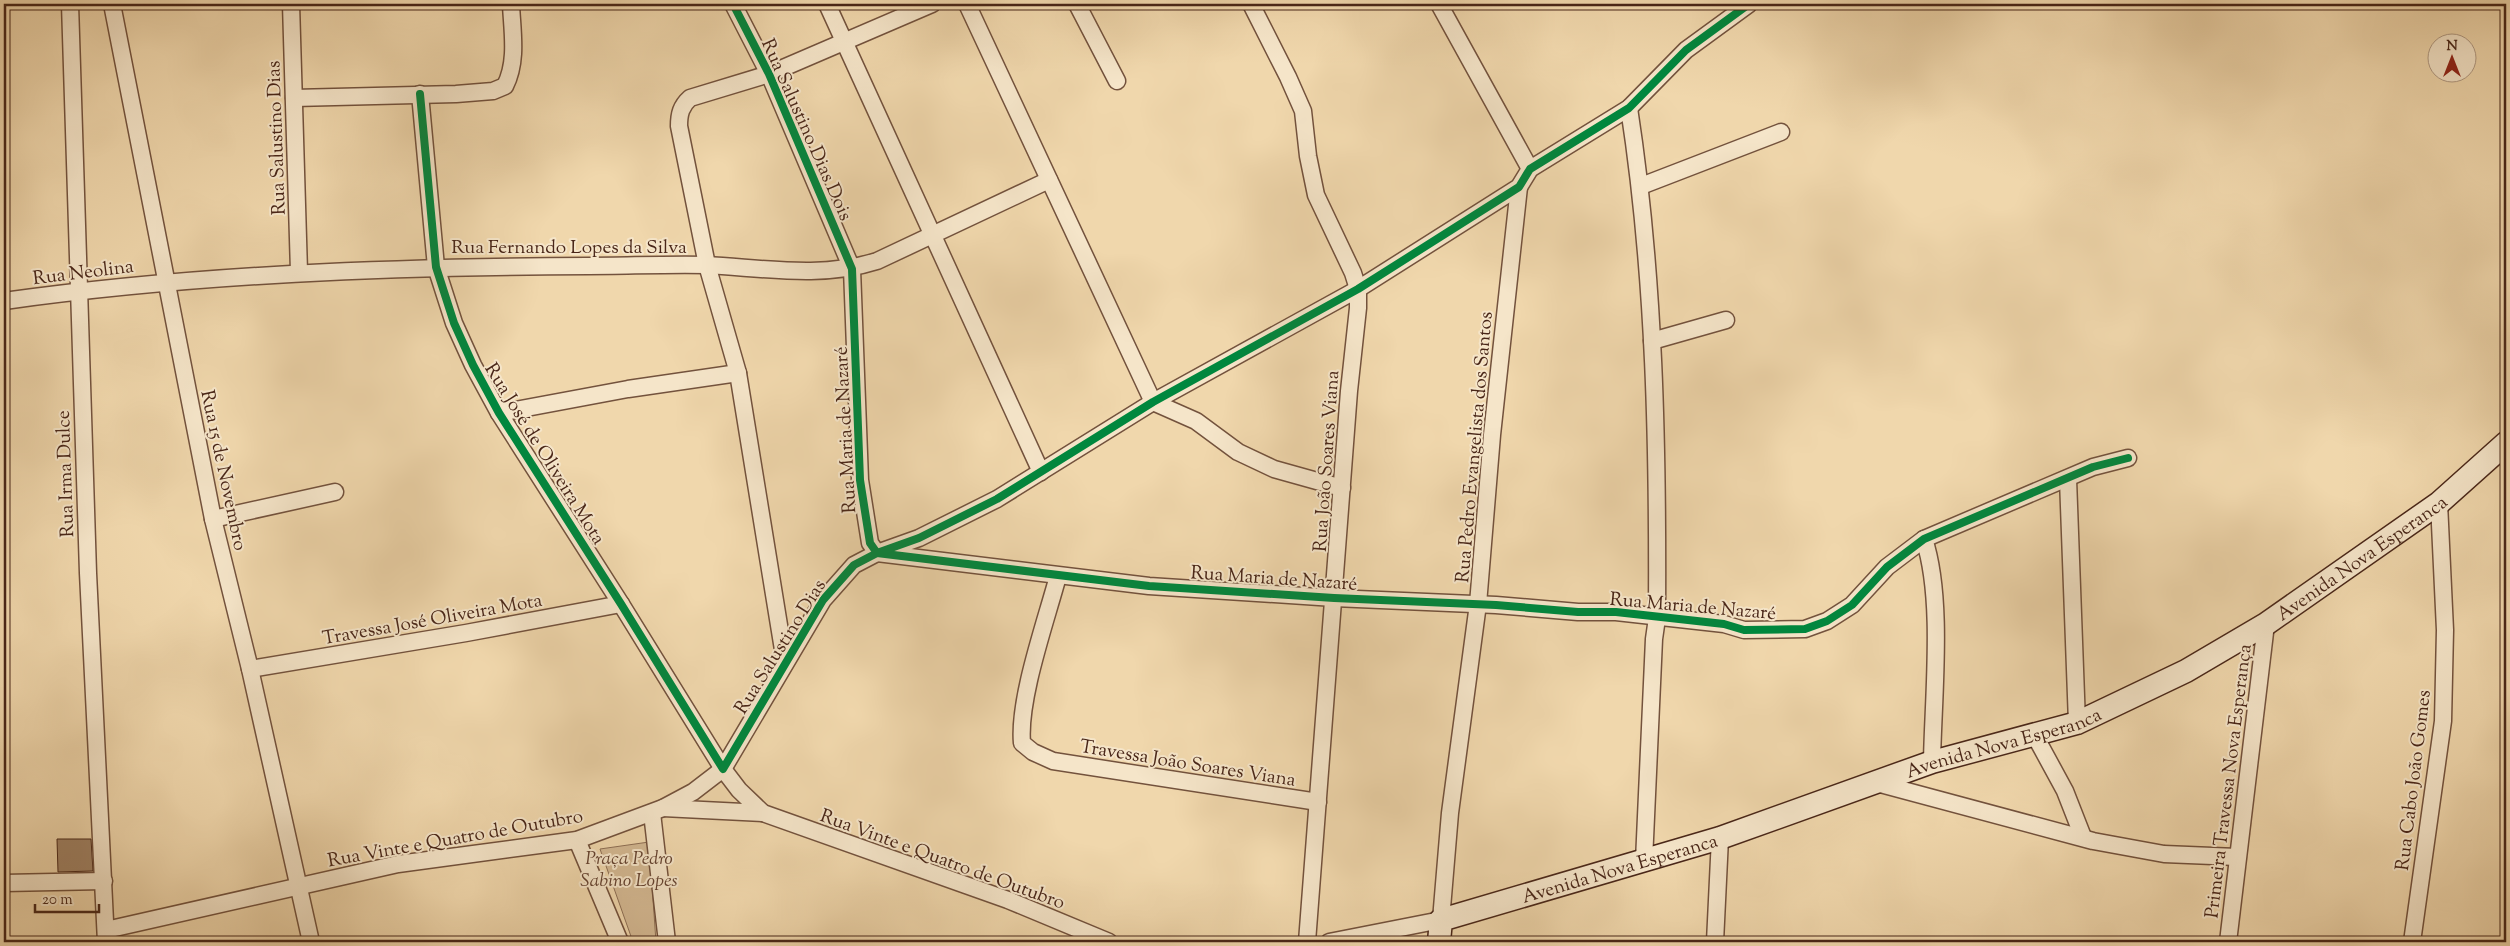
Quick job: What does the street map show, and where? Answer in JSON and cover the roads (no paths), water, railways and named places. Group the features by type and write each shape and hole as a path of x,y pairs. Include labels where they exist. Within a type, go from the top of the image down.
{"main road":[{"name":"Avenida Nova Esperanca","path":"1440,931 1644,861 1720,838 1932,762 2077,723 2186,671 2266,624 2439,503 2506,443"}],"street":[{"name":"Rua Irma Dulce","path":"70,4 77,291 88,572 106,936"},
{"name":"Rua 15 de Novembro","path":"112,4 214,519 300,886 311,942"},
{"name":"Rua Salustino Dias","path":"292,4 299,272"},
{"path":"294,98 493,91 505,86 510,76 513,58 511,4"},
{"name":"Rua Salustino Dias Dois","path":"733,4 768,74 852,269"},
{"path":"827,4 1041,472"},
{"path":"768,74 932,4"},
{"path":"967,4 1153,402 1196,421 1238,452 1274,469 1342,488"},
{"path":"1078,4 1117,81"},
{"name":"Rua João Soares Viana","path":"1251,4 1288,77 1302,111 1316,195 1358,289 1307,942"},
{"path":"1439,4 1530,170"},
{"path":"1519,187 1530,170 1629,108 1686,50 1749,4"},
{"name":"Rua Salustino Dias Dois","path":"768,74 690,98 683,104 679,116 707,265 738,374 786,662"},
{"name":"Rua José de Oliveira Mota","path":"420,94 436,267 454,323 472,365 499,413 621,604 723,769"},
{"path":"1629,108 1641,186 1652,341 1658,480 1657,618 1654,639 1644,861"},
{"path":"1641,186 1781,132"},
{"name":"Rua Fernando Lopes da Silva","path":"167,282 299,272 436,267 707,265 805,271 852,269 877,261 1049,180"},
{"name":"Rua Salustino Dias","path":"723,769 823,600 840,578 854,565 877,553 919,538 997,499 1153,402 1358,289 1519,187"},
{"name":"Rua Pedro Evangelista dos Santos","path":"1440,931 1450,813 1478,604 1492,435 1519,187"},
{"name":"Rua Maria de Nazaré","path":"852,269 860,480 870,543 877,553 1149,586 1334,598 1478,604 1578,612 1616,612 1724,624 1744,630 1805,629 1827,621 1852,605 1887,567 1924,539 2093,467 2128,458"},
{"name":"Rua Neolina","path":"4,301 167,282"},
{"path":"1652,341 1726,320"},
{"path":"499,413 628,389 738,374"},
{"path":"2068,479 2077,723"},
{"path":"214,519 335,492"},
{"name":"Rua Cabo João Gomes","path":"2412,942 2443,721 2445,630 2439,503"},
{"path":"1924,539 1929,553 1935,630 1932,762"},
{"name":"Travessa João Soares Viana","path":"1058,576 1029,687 1021,728 1022,743 1034,752 1053,761 1318,802"},
{"name":"Travessa José Oliveira Mota","path":"250,670 466,634 621,604"},
{"name":"Primeira Travessa Nova Esperança","path":"2228,942 2266,624"},
{"path":"2034,734 2065,790 2083,837"},
{"name":"Rua Vinte e Quatro de Outubro","path":"106,936 300,886 398,864 577,840 658,810 693,792 723,769 739,790 763,813"},
{"path":"1873,782 2093,841 2164,854 2238,857"},
{"path":"658,810 667,942"},
{"name":"Rua Vinte e Quatro de Outubro","path":"658,810 763,813 1008,900 1108,942"},
{"path":"1716,942 1720,838"},
{"path":"577,840 620,942"},
{"path":"4,883 104,881"},
{"path":"1329,942 1440,931"}],"park label":[{"name":"Praça Pedro Sabino Lopes","path":"629,868"}]}
